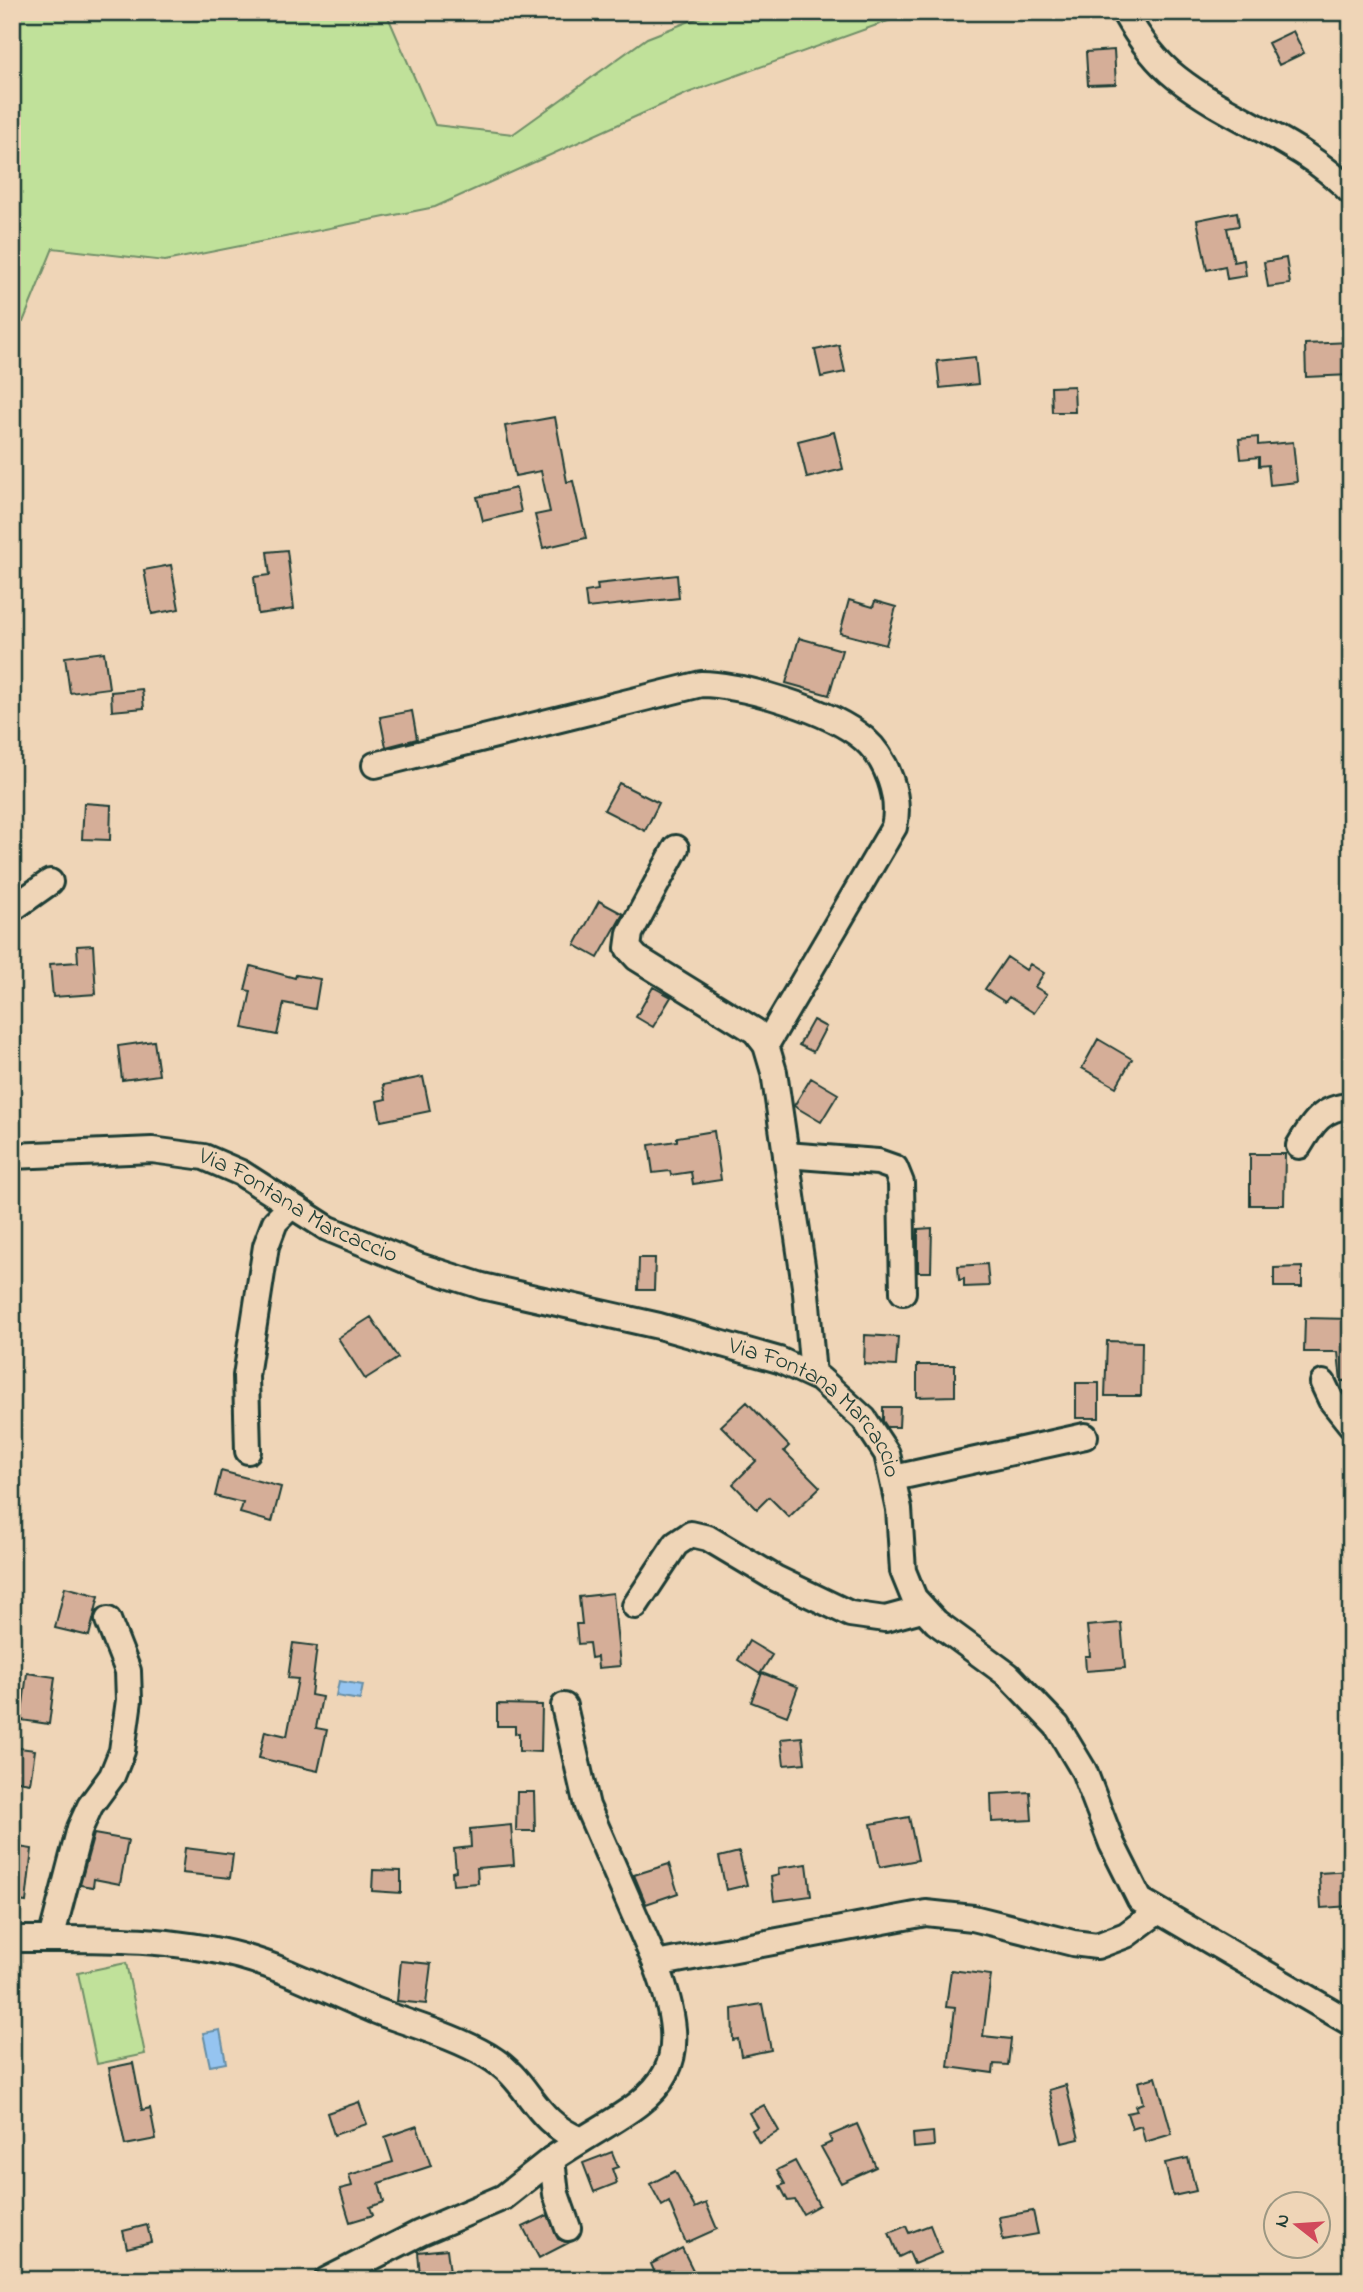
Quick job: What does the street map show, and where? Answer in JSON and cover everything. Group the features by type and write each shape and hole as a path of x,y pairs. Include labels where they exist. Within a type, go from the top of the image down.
{"street":[{"path":"1124,12 1153,55 1178,79 1309,155 1351,192"},
{"path":"375,765 701,684 738,687 768,695 856,733 877,755 891,782 896,805 894,827 766,1045"},
{"path":"676,848 630,933 630,952 750,1027 766,1045 774,1072 806,1293 813,1375"},
{"path":"12,909 50,882"},
{"path":"1298,1146 1318,1116 1331,1108 1351,1106"},
{"name":"Via Fontana Marcaccio","path":"12,1156 152,1150 186,1153 233,1169 290,1208 347,1238 439,1273 659,1326 779,1360 813,1375 838,1393 864,1419 883,1447 894,1478 903,1571 911,1594 922,1609 947,1632 1008,1675 1057,1726 1084,1771 1130,1884 1140,1900 1157,1912 1235,1953 1351,2024"},
{"path":"786,1155 878,1162 895,1168 901,1183 902,1292"},
{"path":"248,1451 246,1376 266,1246 275,1222 290,1208"},
{"path":"1323,1383 1331,1400 1351,1425"},
{"path":"894,1478 1085,1436"},
{"path":"635,1606 676,1544 691,1534 708,1538 775,1578 850,1615 885,1619 922,1609"},
{"path":"51,1939 80,1828 90,1806 112,1776 122,1751 129,1700 128,1671 108,1620"},
{"path":"327,2280 428,2230 503,2197 552,2159 647,2099 670,2068 675,2034 673,2012 656,1964 587,1807 564,1706"},
{"path":"656,1964 926,1913 973,1917 1073,1943 1097,1946 1126,1936 1157,1912"},
{"path":"12,1939 115,1939 169,1943 217,1951 271,1966 362,2005 460,2042 490,2057 520,2083 549,2124 581,2140"},
{"path":"552,2159 556,2194 569,2228"}],"green space":[{"path":"12,12 386,12 435,125 513,134 647,38 713,12 913,12 688,93 435,207 165,261 53,248 23,322 12,323"},
{"path":"126,1963 145,2054 97,2064 78,1973"}],"water":[{"path":"339,1681 363,1685 360,1700 336,1696"},
{"path":"220,2030 226,2063 210,2066 203,2033"}],"building":[{"path":"1293,31 1304,53 1279,65 1268,43"},
{"path":"1114,50 1116,84 1088,85 1086,52"},
{"path":"1237,212 1239,226 1227,228 1234,262 1244,260 1246,276 1227,279 1225,266 1207,270 1197,220"},
{"path":"1286,258 1290,284 1268,287 1264,262"},
{"path":"1351,342 1351,375 1306,377 1305,344"},
{"path":"839,345 845,372 821,377 815,350"},
{"path":"975,357 978,384 940,388 937,361"},
{"path":"1074,386 1075,412 1052,412 1051,387"},
{"path":"555,417 567,482 573,481 586,538 543,548 535,515 550,512 541,471 515,476 505,426"},
{"path":"834,432 843,469 807,478 798,441"},
{"path":"1258,437 1258,445 1293,442 1297,482 1270,485 1268,465 1259,466 1259,457 1241,459 1239,439"},
{"path":"516,488 521,512 483,521 477,497"},
{"path":"287,550 294,609 258,614 254,577 270,575 267,552"},
{"path":"171,565 179,609 152,614 144,570"},
{"path":"677,575 679,598 587,608 585,592 598,590 597,584"},
{"path":"849,600 873,607 875,601 896,607 886,645 840,633"},
{"path":"799,638 842,650 829,695 786,683"},
{"path":"104,652 109,688 70,693 65,657"},
{"path":"142,689 144,708 112,711 111,692"},
{"path":"412,711 417,739 386,747 380,717"},
{"path":"619,783 659,803 645,831 604,810"},
{"path":"84,803 111,805 110,840 82,839"},
{"path":"599,901 623,914 598,958 575,945"},
{"path":"93,945 96,994 53,997 50,964 78,962 77,946"},
{"path":"1007,957 1026,970 1030,964 1044,973 1035,987 1047,994 1034,1013 1009,997 1005,1002 985,989"},
{"path":"251,966 295,978 296,975 320,979 315,1009 284,1003 277,1035 243,1028 251,991 245,990"},
{"path":"653,987 671,997 653,1027 636,1017"},
{"path":"813,1020 826,1027 813,1052 799,1045"},
{"path":"1098,1039 1132,1059 1116,1087 1082,1068"},
{"path":"154,1041 159,1075 122,1080 118,1046"},
{"path":"423,1077 430,1111 381,1121 377,1101 386,1099 383,1085"},
{"path":"811,1078 838,1094 821,1122 794,1106"},
{"path":"714,1131 721,1180 693,1184 691,1172 671,1175 670,1171 653,1173 649,1145"},
{"path":"1250,1154 1285,1154 1284,1205 1250,1205"},
{"path":"932,1228 931,1272 918,1272 918,1229"},
{"path":"639,1258 655,1258 654,1290 638,1290"},
{"path":"987,1264 989,1286 964,1287 964,1279 959,1280 958,1266"},
{"path":"1302,1267 1302,1287 1274,1287 1274,1268"},
{"path":"371,1317 398,1358 365,1379 338,1338"},
{"path":"1305,1318 1351,1319 1351,1381 1341,1381 1338,1352 1304,1352"},
{"path":"865,1335 898,1337 896,1366 864,1364"},
{"path":"1107,1341 1142,1342 1141,1396 1105,1396"},
{"path":"917,1365 955,1365 955,1396 917,1397"},
{"path":"1076,1383 1099,1383 1099,1418 1076,1418"},
{"path":"747,1402 789,1446 784,1451 820,1487 789,1517 769,1497 757,1509 733,1484 756,1461 721,1426"},
{"path":"883,1407 900,1407 899,1427 887,1427 883,1421"},
{"path":"221,1471 281,1487 272,1522 240,1513 243,1503 215,1496"},
{"path":"65,1587 99,1596 89,1636 55,1628"},
{"path":"613,1593 620,1666 598,1668 597,1657 591,1658 589,1643 578,1644 576,1624 582,1624 579,1597"},
{"path":"1121,1623 1125,1668 1086,1671 1085,1656 1090,1656 1087,1626"},
{"path":"749,1641 772,1655 760,1674 738,1660"},
{"path":"293,1643 317,1646 311,1695 322,1697 316,1728 327,1730 318,1771 259,1758 265,1731 287,1736 298,1679 288,1678"},
{"path":"27,1673 55,1677 49,1724 21,1720"},
{"path":"762,1673 798,1687 787,1716 751,1702"},
{"path":"497,1704 542,1705 541,1752 519,1751 519,1733 515,1734 515,1726 497,1726"},
{"path":"802,1737 805,1763 784,1765 781,1739"},
{"path":"12,1747 35,1750 30,1783 12,1780"},
{"path":"517,1792 534,1792 535,1831 516,1831"},
{"path":"1030,1792 1032,1820 992,1822 991,1794"},
{"path":"909,1817 918,1860 880,1867 871,1824"},
{"path":"511,1825 514,1865 477,1868 478,1883 453,1885 452,1872 456,1871 454,1849 471,1847 470,1829"},
{"path":"94,1834 128,1840 120,1884 94,1879 93,1887 80,1885"},
{"path":"12,1846 32,1849 26,1902 12,1900"},
{"path":"185,1848 233,1854 230,1878 182,1873"},
{"path":"739,1852 747,1885 726,1890 719,1857"},
{"path":"669,1864 678,1893 646,1904 634,1875"},
{"path":"807,1864 811,1896 774,1901 771,1877 779,1875 778,1868"},
{"path":"373,1870 401,1871 401,1893 372,1891"},
{"path":"1351,1871 1351,1906 1321,1908 1319,1873"},
{"path":"401,1961 431,1964 426,2004 397,2001"},
{"path":"951,1970 991,1975 983,2036 1011,2039 1008,2065 994,2064 993,2073 948,2067 955,2008 946,2007"},
{"path":"762,2004 771,2050 741,2056 738,2039 733,2040 732,2009"},
{"path":"133,2063 142,2110 150,2108 156,2139 125,2145 109,2068"},
{"path":"1156,2077 1172,2134 1145,2142 1141,2126 1132,2129 1127,2113 1137,2111 1135,2106 1143,2103 1138,2082"},
{"path":"1066,2085 1079,2139 1062,2143 1049,2090"},
{"path":"359,2102 367,2124 334,2135 327,2113"},
{"path":"764,2105 779,2131 759,2143 752,2130 757,2127 749,2113"},
{"path":"857,2124 876,2167 841,2183 821,2147 832,2142 829,2136"},
{"path":"417,2126 431,2166 379,2183 384,2202 370,2207 373,2215 350,2222 340,2189 352,2186 349,2175 393,2162 385,2137"},
{"path":"933,2132 934,2146 914,2148 913,2134"},
{"path":"612,2152 618,2167 612,2169 617,2183 594,2192 583,2163"},
{"path":"1188,2158 1196,2191 1173,2196 1165,2163"},
{"path":"795,2161 819,2205 803,2214 795,2200 788,2201 780,2186 785,2184 777,2170"},
{"path":"675,2171 695,2208 706,2203 717,2229 686,2243 669,2202 662,2206 650,2184"},
{"path":"1033,2211 1038,2234 1003,2240 999,2217"},
{"path":"548,2215 558,2239 568,2243 539,2258 523,2227"},
{"path":"147,2225 151,2242 127,2248 123,2231"},
{"path":"930,2225 941,2253 914,2264 909,2252 899,2257 889,2233 906,2226 909,2233"},
{"path":"682,2248 694,2272 678,2280 658,2280 651,2264"},
{"path":"447,2249 450,2273 420,2276 418,2252"}]}
